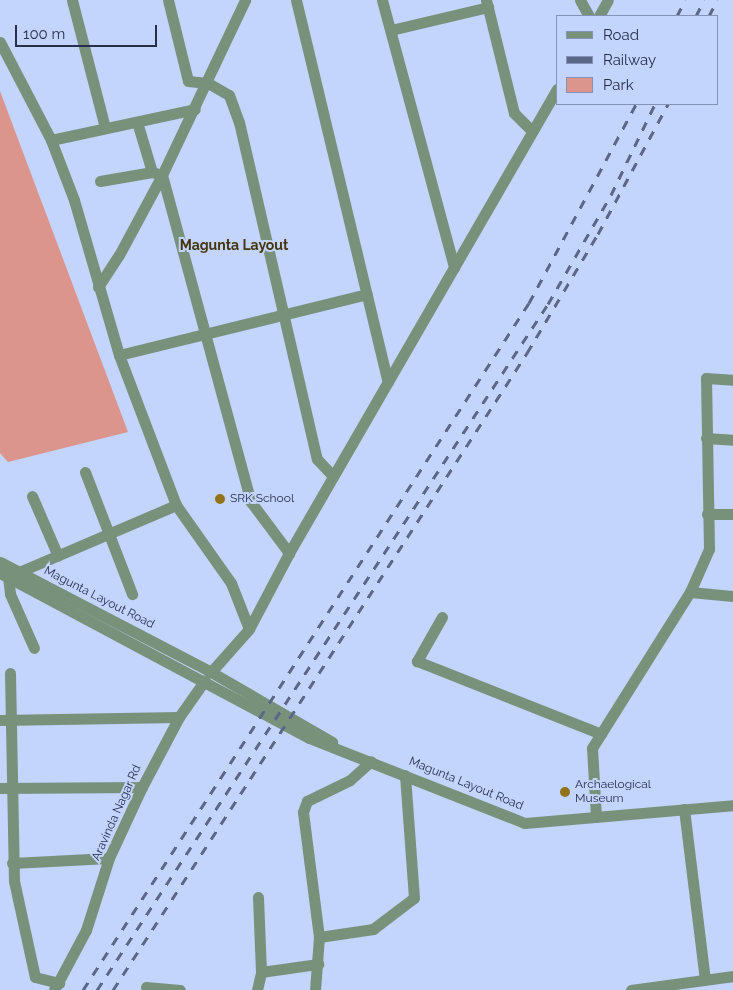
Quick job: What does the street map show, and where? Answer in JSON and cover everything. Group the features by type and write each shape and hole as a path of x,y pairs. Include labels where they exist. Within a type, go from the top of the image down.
{"street":[{"path":"72,0 105,128"},
{"path":"168,0 188,81 208,82 229,94 239,122 286,314 317,459 333,476"},
{"path":"98,287 120,255 157,174 195,109 245,0"},
{"path":"296,0 388,382"},
{"path":"382,0 454,268"},
{"path":"580,0 588,15"},
{"path":"600,15 608,0"},
{"path":"390,30 487,3 514,113 532,131"},
{"path":"0,42 51,140 74,200 98,287 120,355 176,505 231,583 249,629"},
{"name":"Aravinda Nagar Rd","path":"56,987 86,930 109,858 142,787 179,717 208,676 249,629 289,553 556,91"},
{"path":"51,140 195,109"},
{"path":"137,122 157,174 207,334 251,502 289,553"},
{"path":"100,181 157,174"},
{"path":"120,355 367,294"},
{"path":"596,817 592,748 690,592 709,548 706,378 733,380"},
{"path":"706,438 733,440"},
{"path":"85,472 132,594"},
{"path":"32,496 58,556"},
{"path":"34,648 10,594 9,574 58,556 176,505"},
{"path":"707,514 733,514"},
{"name":"Magunta Layout Road","path":"0,562 9,574 208,676 342,748 525,823 733,805"},
{"path":"690,592 733,596"},
{"path":"442,616 417,661 601,734"},
{"path":"10,673 6,720 5,788 12,863 35,978 56,987"},
{"path":"6,720 179,717"},
{"path":"315,990 319,938 303,819 304,805 313,796 350,780 371,761"},
{"path":"319,938 373,929 414,898 405,775"},
{"path":"5,788 142,787"},
{"path":"684,809 705,979"},
{"path":"12,863 109,858"},
{"path":"257,990 261,972 258,897"},
{"path":"261,972 318,964"},
{"path":"631,990 733,976"},
{"path":"146,987 180,990"}],"green space":[{"path":"0,91 128,432 8,462 0,453"}],"railway":[{"path":"678,15 685,0"},
{"path":"696,15 704,0"},
{"path":"710,15 717,0"},
{"path":"83,990 529,303 635,105"},
{"path":"97,990 548,304 611,195 655,105"},
{"path":"113,990 527,353 598,234 667,105"}],"place":[{"name":"SRK School","path":"220,499"},
{"name":"Archaelogical Museum","path":"565,792"}],"district":[{"name":"Magunta Layout","path":"234,245"}]}
